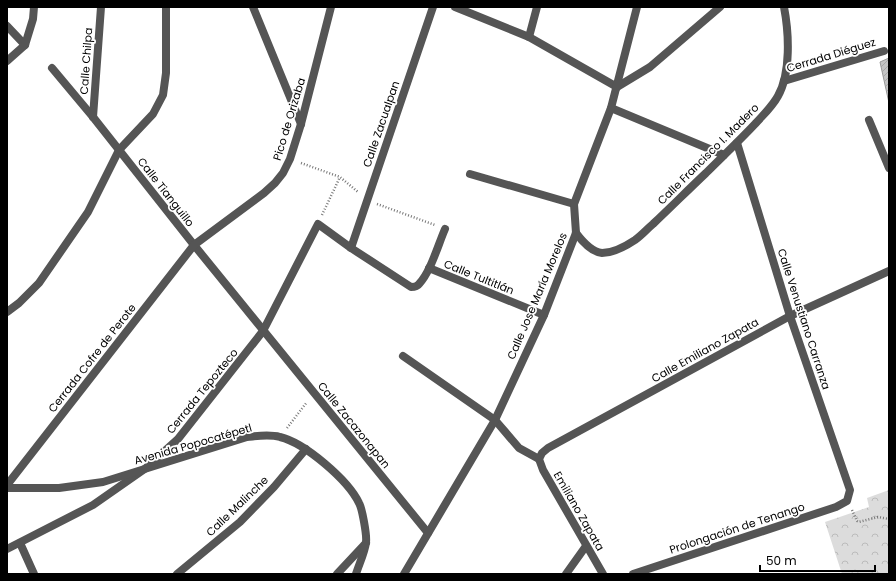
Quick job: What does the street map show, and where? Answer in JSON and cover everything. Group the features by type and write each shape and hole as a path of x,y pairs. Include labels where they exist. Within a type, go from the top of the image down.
{"street":[{"path":"7,61 26,45 33,19 34,7"},
{"name":"Calle Chilpa","path":"93,117 101,7"},
{"path":"7,312 19,303 39,283 88,212 119,150 153,114 163,95 166,73 166,7"},
{"path":"253,7 301,124"},
{"name":"Pico de Orizaba","path":"194,245 264,193 283,173 290,159 301,124 331,7"},
{"name":"Calle Zacualpan","path":"351,248 366,200 433,7"},
{"path":"455,7 529,37 617,87 650,67 720,7"},
{"path":"529,37 537,7"},
{"name":"Calle Jose María Morelos","path":"404,574 495,420 544,314 576,233 574,204 611,108 636,7"},
{"name":"Calle Francisco I. Madero","path":"576,233 582,241 601,253 612,251 636,240 669,210 769,109 778,96 784,81 787,30 784,7"},
{"path":"7,26 26,45"},
{"name":"Cerrada Diéguez","path":"784,81 884,51"},
{"name":"Calle Tianguillo","path":"52,68 263,330"},
{"path":"611,108 724,155"},
{"path":"868,120 889,168"},
{"name":"Calle Venustiano Carranza","path":"737,143 790,316 850,490 848,501"},
{"path":"470,174 574,204"},
{"path":"318,224 351,248"},
{"name":"Cerrada Tepozteco","path":"7,549 93,505 146,468 178,439 263,330 318,224"},
{"name":"Calle Tultitlán","path":"351,248 410,287 415,287 419,284 429,268 444,228"},
{"name":"Cerrada Cofre de Perote","path":"7,485 194,245"},
{"name":"Calle Tultitlán","path":"429,268 544,314"},
{"name":"Calle Emiliano Zapata","path":"539,459 542,453 548,448 790,316 889,271"},
{"name":"Calle Zacazonapan","path":"263,330 428,533"},
{"path":"403,356 495,420 519,448 539,459"},
{"name":"Avenida Popocatépetl","path":"7,488 58,488 103,482 247,438 264,435 281,437 306,449 330,467 346,484 360,503 366,543 356,574"},
{"name":"Calle Malinche","path":"178,574 240,522 274,487 306,449"},
{"name":"Emiliano Zapata","path":"539,459 542,470 603,574"},
{"name":"Prolongación de Tenango","path":"633,574 848,501"},
{"path":"20,543 34,574"},
{"path":"337,574 366,543"},
{"path":"566,574 586,546"}],"path":[{"path":"290,159 340,177 366,200 444,228"},
{"path":"318,224 340,177"},
{"path":"281,437 314,393"},
{"path":"848,501 859,522 878,516 889,519"}],"green space":[{"path":"889,490 889,574 842,574 825,522 869,507 867,498"}],"building":[{"path":"889,58 889,103 880,62"}]}
